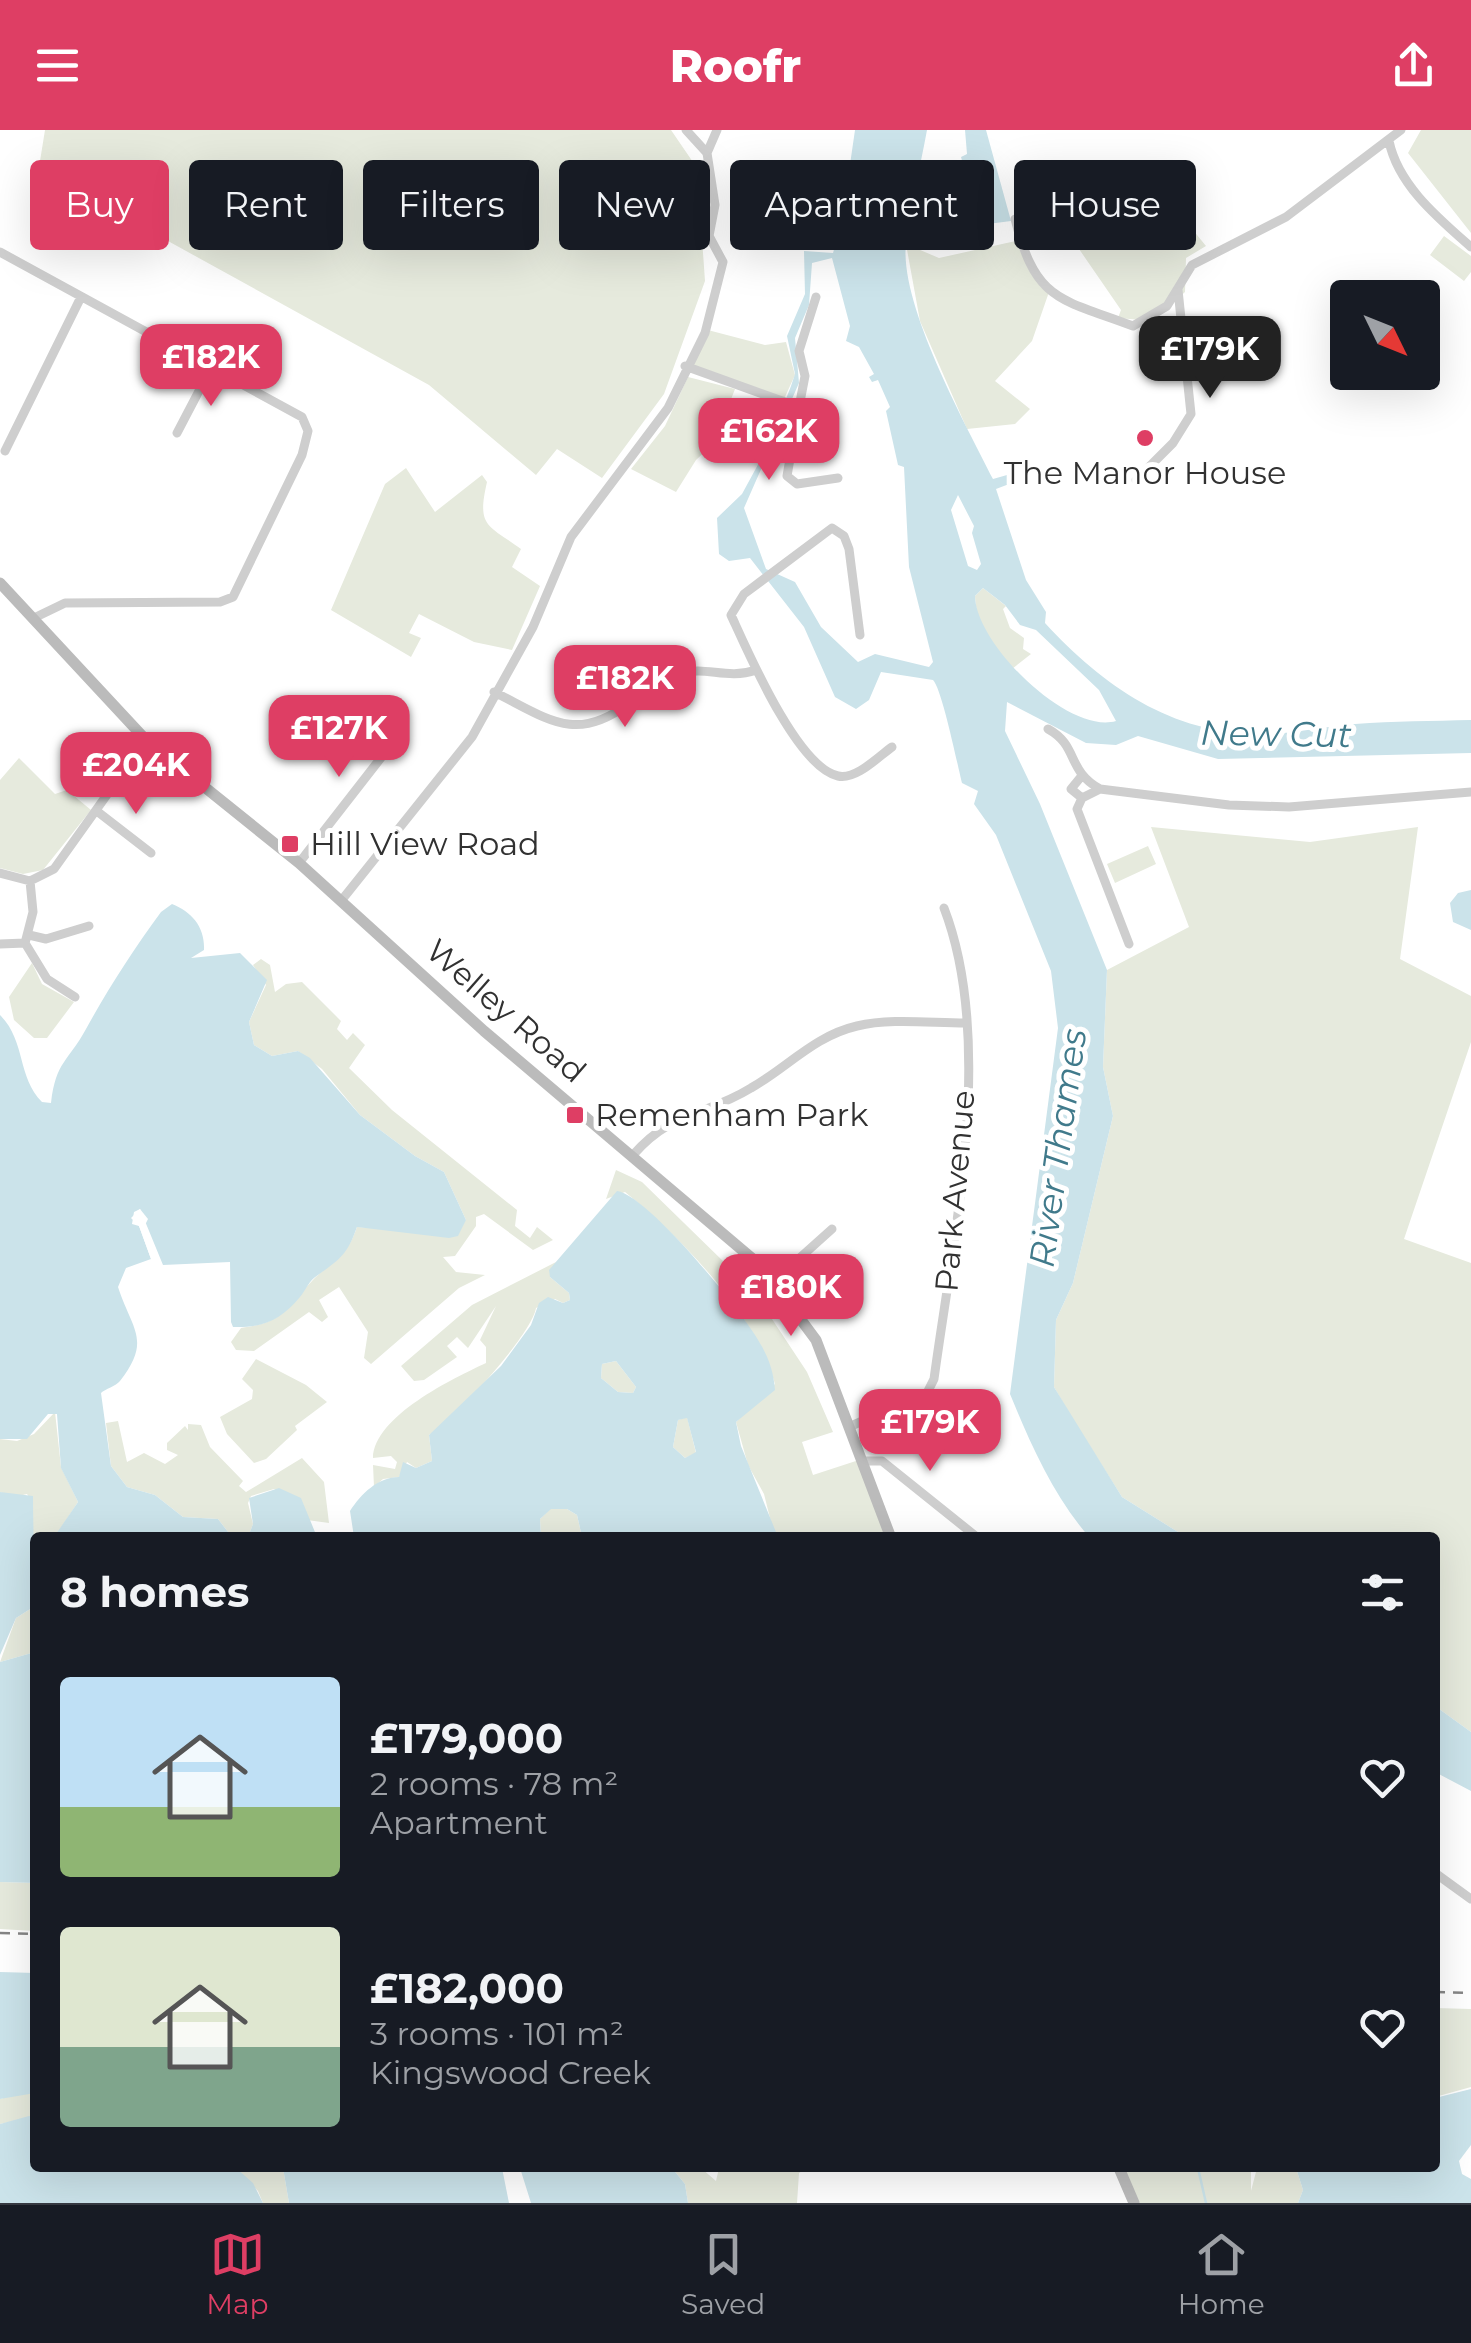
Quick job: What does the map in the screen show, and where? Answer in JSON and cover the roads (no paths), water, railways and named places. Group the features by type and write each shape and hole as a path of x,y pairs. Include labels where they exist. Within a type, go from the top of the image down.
{"main road":[{"name":"Welley Road","path":"0,583 146,740 299,863 484,1031 726,1233 774,1281 816,1340 889,1532"},
{"path":"1120,2172 1134,2203"}],"street":[{"path":"686,130 707,152"},
{"path":"340,901 472,737 534,627 571,537 652,435 705,332 723,262 709,236 715,205 707,152 717,130"},
{"path":"1024,250 1029,270 1049,292 1133,326 1151,319 1178,290 1192,265 1286,217 1401,130"},
{"path":"1388,141 1393,164 1471,247"},
{"path":"0,252 302,417 308,431 302,455 233,597 220,602 59,604 36,618"},
{"path":"1136,480 1173,443 1192,414 1178,290"},
{"path":"5,451 81,297"},
{"path":"816,297 799,351 805,376 787,476 797,484 838,478"},
{"path":"686,366 799,407"},
{"path":"177,433 211,368"},
{"path":"860,635 844,536 832,528 764,578 733,606 731,615 756,670 817,764 838,776 852,774 892,747"},
{"path":"494,692 559,722 589,727 608,719 660,681 685,672 727,677 756,670"},
{"path":"299,863 389,744 337,704"},
{"path":"1048,729 1064,741 1080,778 1100,789 1230,806 1288,807 1471,792"},
{"path":"0,874 30,881 54,869 146,740"},
{"path":"1080,778 1072,788 1082,798"},
{"path":"1100,789 1082,798 1076,808 1129,944"},
{"path":"98,812 151,854"},
{"path":"134,855 141,846"},
{"path":"30,881 33,912 27,939 46,978 75,997"},
{"name":"Park Avenue","path":"851,1426 927,1393 934,1379 962,1173 965,1024 958,945 944,908"},
{"path":"0,944 46,940 89,926"},
{"path":"633,1156 654,1130 749,1090 815,1041 860,1025 965,1024"},
{"path":"774,1281 832,1230"},
{"path":"864,1461 882,1460 971,1532"},
{"path":"1440,1877 1471,1899"}],"water":[{"path":"855,130 927,130 921,160 851,160"},
{"path":"965,130 986,130 1011,221 994,223 994,160 962,160 967,154"},
{"path":"906,250 913,298 951,396 993,479 1014,473 1017,481 996,489 1026,580 1046,612 1045,623 1116,687 1170,716 1230,732 1275,734 1355,724 1471,720 1471,753 1218,759 1138,736 1116,745 1086,743 1007,702 1005,731 1040,804 1107,970 1103,1067 1113,1116 1073,1283 1056,1320 1054,1387 1122,1497 1178,1532 1085,1532 1054,1487 1010,1394 1058,1028 1051,971 996,835 974,804 978,791 962,783 937,686 933,680 881,672 869,700 856,709 835,697 804,627 750,558 729,561 719,554 717,518 742,494 767,448 795,374 787,336 805,294 804,251","holes":["832,258 850,326 846,341 859,347 874,374 869,377 872,382 878,380 890,407 886,411 898,465 904,467 909,567 933,662 929,667 875,654 858,662 821,627 795,582 766,569 744,508 799,383 795,338 809,305 812,263","958,495 974,526 972,533 981,564 977,570 968,566 951,510","983,588 1005,605 1020,625 1036,630 1099,690 1116,721 1096,722 1074,714 1028,682 991,638 979,616 975,596"]},
{"path":"1471,890 1471,930 1453,922 1450,903 1458,893"},
{"path":"172,904 186,911 200,927 204,950 191,958 240,953 267,980 249,1022 254,1045 272,1056 298,1051 310,1058 360,1115 415,1156 444,1172 466,1220 458,1236 449,1238 357,1227 340,1257 312,1280 286,1312 262,1324 233,1327 230,1262 163,1265 140,1209 131,1218 139,1226 151,1259 126,1268 118,1287 136,1335 135,1355 120,1381 101,1393 111,1466 127,1487 155,1495 183,1517 218,1519 228,1532 57,1532 78,1502 61,1468 57,1414 48,1414 27,1439 0,1439 0,1015 14,1036 34,1092 42,1102 51,1103 64,1063 161,912"},
{"path":"617,1191 650,1212 695,1258 751,1330 771,1366 775,1390 736,1422 741,1446 776,1532 581,1532 577,1515 567,1509 551,1509 540,1519 541,1532 353,1532 350,1511 371,1488 399,1477 403,1462 416,1468 432,1461 429,1435 501,1366 531,1325 539,1303 548,1297 563,1303 570,1300 569,1293 550,1277 549,1270","holes":["616,1361 636,1387 633,1393 618,1392 601,1378 602,1364","687,1418 696,1452 685,1458 673,1447 678,1420"]},
{"path":"279,1488 301,1498 315,1532 250,1532 253,1524 249,1498"},
{"path":"0,1492 33,1496 34,1532 30,1532 30,1609 16,1618 0,1655"},
{"path":"30,1653 30,1883 0,1882 0,1662"},
{"path":"1440,1710 1471,1732 1471,1791 1440,1775"},
{"path":"0,1972 30,1973 30,2094 0,2099"},
{"path":"1471,2089 1471,2145 1459,2161 1462,2174 1471,2179 1471,2203 1298,2203 1303,2190 1297,2172 1440,2172 1440,2097"},
{"path":"30,2116 30,2172 241,2172 253,2183 263,2203 0,2203 0,2124"},
{"path":"284,2172 503,2172 509,2203 289,2203"},
{"path":"521,2172 675,2172 685,2184 688,2203 531,2203"}],"waterway":[{"path":"1199,2172 1206,2203"}],"railway":[{"path":"0,1933 30,1934"},
{"path":"1440,1992 1471,1993"}],"place":[{"name":"The Manor House","path":"1145,438"},
{"name":"Hill View Road","path":"290,844"},
{"name":"Remenham Park","path":"575,1115"}],"water label":[{"name":"New Cut","path":"1276,734"},
{"name":"River Thames","path":"1058,1148"}]}
